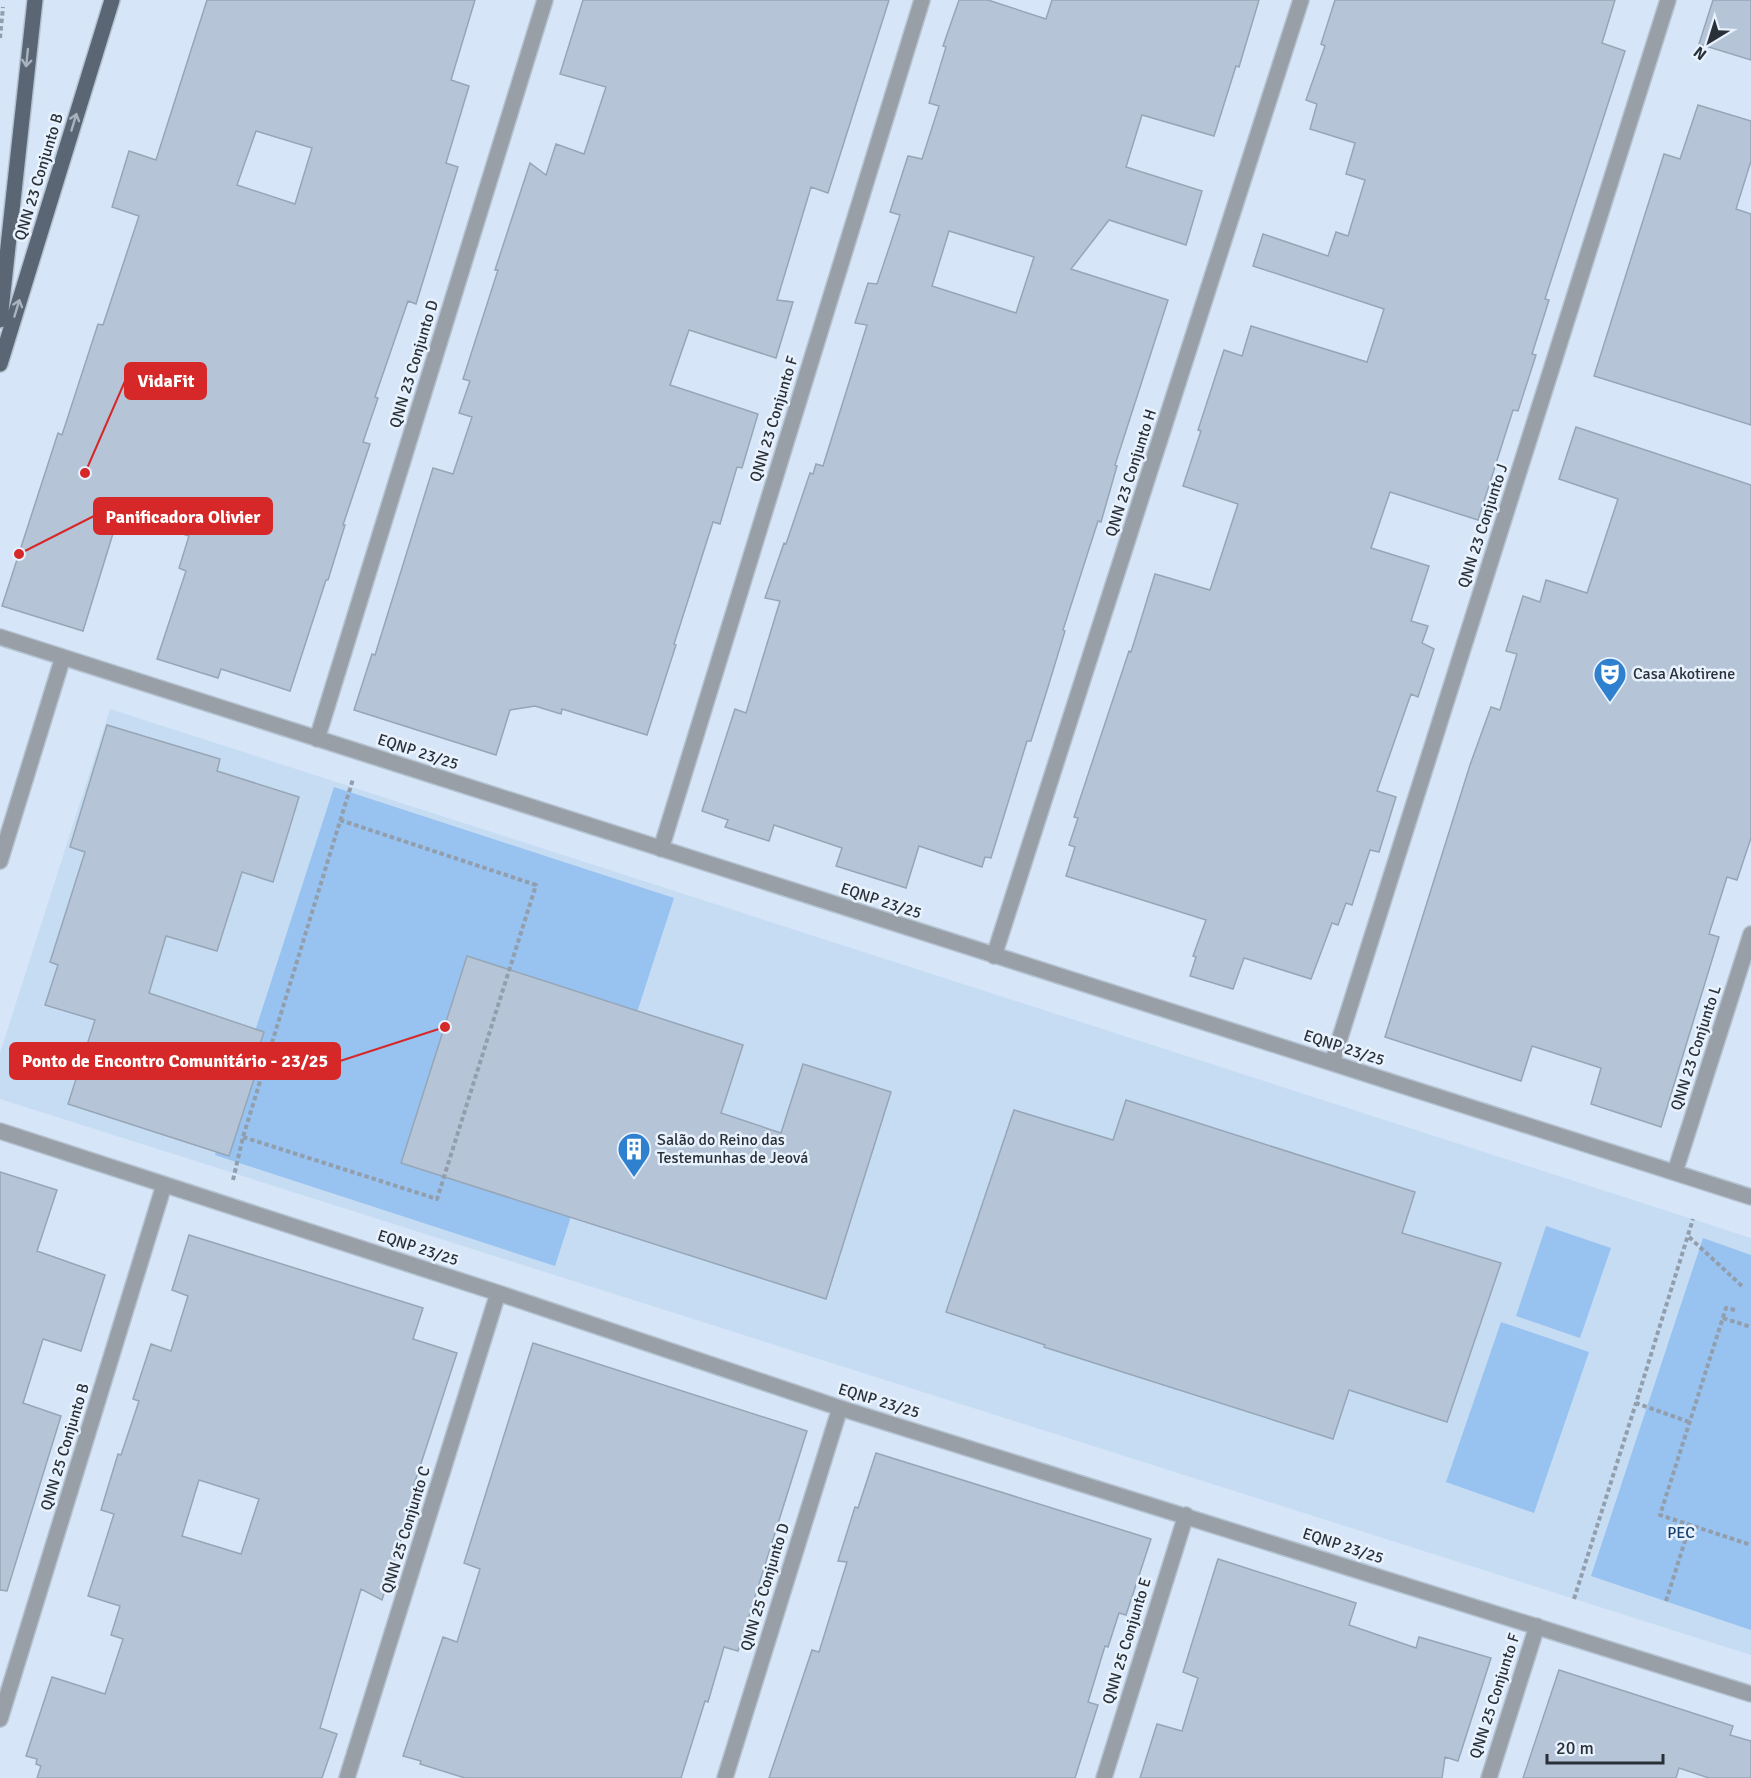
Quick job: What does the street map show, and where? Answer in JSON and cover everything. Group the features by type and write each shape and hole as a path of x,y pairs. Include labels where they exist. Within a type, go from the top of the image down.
{"main road":[{"path":"0,320 35,0"},
{"name":"QNN 23 Conjunto B","path":"0,364 112,0"}],"street":[{"name":"QNN 23 Conjunto D","path":"317,739 545,0"},
{"name":"QNN 23 Conjunto F","path":"661,849 922,0"},
{"name":"QNN 23 Conjunto H","path":"994,956 1301,0"},
{"name":"QNN 23 Conjunto J","path":"1332,1063 1668,0"},
{"name":"EQNP 23/25","path":"0,637 1751,1197"},
{"path":"0,861 63,657"},
{"name":"QNN 23 Conjunto L","path":"1675,1172 1751,934"},
{"name":"EQNP 23/25","path":"0,1131 498,1293 840,1408 1751,1694"},
{"name":"QNN 25 Conjunto B","path":"0,1719 164,1185"},
{"name":"QNN 25 Conjunto C","path":"347,1778 498,1293"},
{"name":"QNN 25 Conjunto D","path":"725,1778 840,1408"},
{"name":"QNN 25 Conjunto E","path":"1104,1778 1186,1515"},
{"name":"QNN 25 Conjunto F","path":"1489,1778 1537,1626"}],"path":[{"path":"0,38 4,0"},
{"path":"228,1206 243,1137 361,753"},
{"path":"243,1137 437,1198 512,967 536,885 340,820"},
{"path":"1574,1599 1694,1220"},
{"path":"1689,1237 1743,1287"},
{"path":"1735,1310 1726,1308 1660,1515 1751,1545"},
{"path":"1723,1317 1751,1327"},
{"path":"1636,1403 1689,1422"},
{"path":"1666,1601 1690,1525"}],"shaded area":[{"path":"110,709 1751,1238 1751,1655 0,1099 0,1053"}],"green space":[{"path":"334,787 674,898 555,1266 215,1155"},
{"path":"1546,1226 1611,1248 1580,1338 1516,1316"},
{"name":"PEC","path":"1703,1238 1751,1255 1751,1630 1591,1576"},
{"path":"1501,1322 1589,1352 1534,1513 1446,1482"}],"building":[{"path":"207,0 475,0 451,80 469,86 446,163 458,167 416,304 408,301 375,397 378,398 363,442 370,444 343,525 345,525 328,580 326,580 290,691 221,669 218,678 157,659 186,571 179,568 189,536 119,514 83,631 2,606 58,433 62,435 98,324 103,325 139,216 112,207 129,151 156,160","holes":["256,131 312,148 295,204 237,185"]},
{"path":"583,0 889,0 828,193 811,187 777,300 793,302 776,358 689,330 670,385 758,414 742,468 737,467 720,524 713,522 647,735 562,709 561,714 535,706 510,710 496,755 354,710 372,654 375,655 433,468 453,474 472,417 459,413 470,381 463,379 530,163 546,175 556,144 584,154 606,87 560,74"},
{"path":"959,0 988,0 1046,19 1052,0 1259,0 1239,67 1236,66 1214,136 1142,115 1126,167 1202,191 1186,245 1109,220 1071,269 1168,300 1115,465 1117,466 1101,522 1098,521 1031,741 1027,741 991,858 985,857 982,867 919,846 906,888 836,866 842,848 774,825 769,841 725,827 728,820 702,811 735,709 746,713 780,601 765,598 810,473 813,474 816,464 823,466 867,325 855,323 868,283 877,284 900,215 890,212 908,156 922,159 939,106 929,103 946,47 943,46","holes":["949,231 1034,257 1016,313 932,286"]},
{"path":"1335,0 1615,0 1602,43 1625,51 1545,299 1549,300 1532,354 1536,355 1518,411 1513,410 1478,520 1390,492 1371,548 1429,566 1411,621 1428,626 1422,643 1434,649 1418,697 1411,694 1377,791 1396,797 1379,852 1370,850 1352,905 1346,903 1338,925 1332,923 1311,979 1244,958 1233,989 1190,976 1196,957 1193,956 1206,920 1066,876 1075,847 1069,845 1078,818 1074,817 1129,651 1131,652 1155,574 1210,590 1238,504 1183,486 1201,431 1198,430 1224,350 1242,356 1251,326 1367,362 1384,309 1253,266 1263,234 1328,256 1336,232 1348,236 1365,180 1346,174 1355,143 1310,129 1317,104 1306,100 1325,46 1321,44"},
{"path":"1713,0 1751,0 1751,60 1699,44"},
{"path":"1698,105 1751,121 1751,161 1736,209 1751,214 1751,425 1594,376 1664,154 1680,159"},
{"path":"1576,427 1751,485 1751,838 1737,880 1727,877 1709,934 1719,937 1661,1127 1591,1104 1601,1068 1532,1046 1521,1081 1385,1037 1470,765 1491,707 1500,710 1517,654 1506,651 1523,596 1540,602 1546,580 1587,593 1618,499 1559,479"},
{"path":"107,725 220,759 217,771 299,797 273,882 242,872 217,951 166,936 149,993 264,1032 250,1075 255,1076 229,1156 68,1104 95,1020 45,1005 58,965 50,962 85,852 70,847"},
{"path":"467,956 743,1045 721,1113 781,1133 803,1064 891,1092 826,1299 401,1163"},
{"path":"1126,1100 1415,1192 1402,1233 1501,1263 1447,1422 1349,1390 1333,1439 1044,1347 1045,1345 946,1312 1014,1110 1113,1140"},
{"path":"0,1172 57,1190 37,1251 105,1275 81,1351 43,1339 23,1403 61,1416 7,1591 0,1590"},
{"path":"189,1235 423,1308 413,1339 457,1353 413,1488 417,1489 382,1600 361,1589 320,1728 337,1734 322,1778 37,1778 41,1766 36,1764 37,1759 26,1756 52,1677 105,1694 123,1639 111,1635 120,1606 88,1596 114,1514 101,1510 118,1454 121,1455 139,1401 133,1399 151,1344 171,1351 188,1296 172,1290","holes":["199,1480 259,1499 241,1554 182,1536"]},
{"path":"533,1343 807,1431 738,1651 724,1647 708,1702 705,1701 681,1778 465,1778 420,1764 421,1761 403,1756 443,1637 457,1642 480,1569 464,1563"},
{"path":"876,1453 1151,1539 1126,1615 1119,1613 1108,1647 1105,1646 1088,1702 1098,1705 1075,1778 769,1778 812,1650 819,1652 847,1562 838,1561 855,1507 858,1508"},
{"path":"1218,1559 1356,1603 1349,1625 1416,1648 1419,1637 1491,1658 1458,1761 1445,1757 1442,1778 1140,1778 1157,1724 1182,1731 1198,1678 1183,1672"},
{"path":"1559,1670 1733,1726 1730,1735 1751,1741 1751,1778 1709,1778 1679,1768 1676,1778 1523,1778"}],"place":[{"name":"VidaFit","path":"85,473"},
{"name":"Panificadora Olivier","path":"19,554"},
{"name":"Casa Akotirene","path":"1610,703"},
{"name":"Ponto de Encontro Comunitário - 23/25","path":"445,1027"},
{"name":"Salão do Reino das Testemunhas de Jeová","path":"634,1178"}]}
